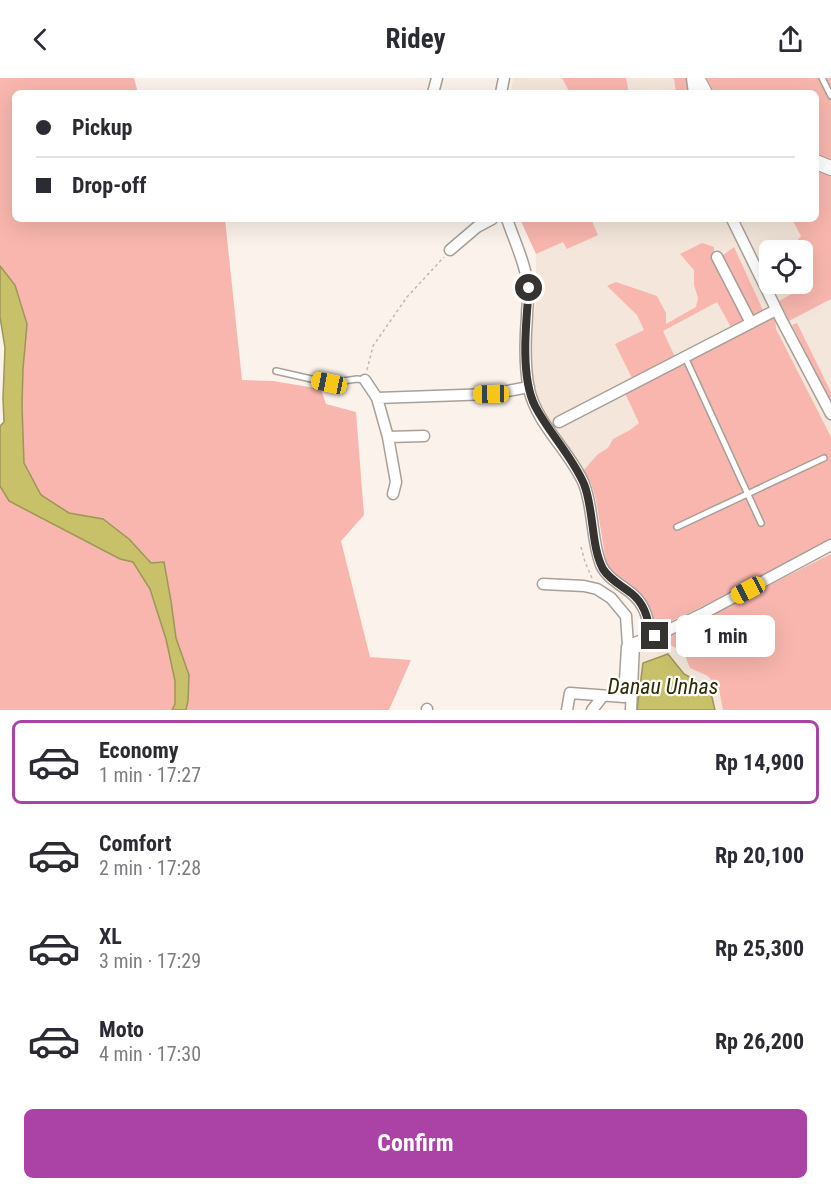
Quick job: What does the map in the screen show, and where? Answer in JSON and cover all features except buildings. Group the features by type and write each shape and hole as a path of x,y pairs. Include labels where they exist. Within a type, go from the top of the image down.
{"street":[{"path":"450,250 486,222"},
{"path":"508,222 529,288 523,388 584,484 598,555 603,569 617,584 641,603 646,612 650,633 627,647 624,697 570,693 567,710"},
{"path":"733,222 776,310 831,414"},
{"path":"717,257 751,323"},
{"path":"559,422 776,310"},
{"path":"365,380 377,398 388,437 396,482 393,494"},
{"path":"377,398 491,394 523,388"},
{"path":"388,437 424,436"},
{"path":"640,640 706,612 831,545"},
{"path":"543,584 597,589 611,598 626,616 640,640 631,710"},
{"path":"592,710 603,696"}],"lane":[{"path":"822,78 831,96"},
{"path":"685,357 761,523"},
{"path":"276,371 329,383 365,380"},
{"path":"677,527 824,458"}],"path":[{"path":"365,380 373,346 407,297 450,250"},
{"path":"581,547 597,589"}],"shaded area":[{"path":"0,78 134,78 137,90 12,90 12,222 225,222 242,380 273,381 321,389 326,404 356,412 364,515 341,541 370,657 411,660 389,710 187,710 189,675 176,638 164,562 151,563 129,539 103,519 69,513 41,495 24,462 22,406 27,324 15,285 0,266"},
{"path":"513,78 831,78 831,710 628,710 630,649 660,638 655,629 651,609 643,596 609,569 591,483 548,417 538,397 532,374 530,342 536,303 536,254 521,222 819,222 819,90 511,90"},
{"path":"562,78 626,78 628,90 568,90"},
{"path":"674,78 831,78 831,299 789,321 779,301 792,294 813,294 813,240 798,240 801,236 794,222 819,222 819,90 676,90"},
{"path":"521,222 592,222 598,235 567,249 563,242 536,254"},
{"path":"702,243 714,247 714,258 746,321 732,329 717,302 663,331 675,357 632,378 615,344 644,330 637,315 607,286 616,282 657,296 666,313 666,324 696,307 698,298 694,285 694,270 680,254"},
{"path":"734,247 767,319 775,316 776,329 831,437 831,541 784,567 655,629 651,609 643,596 609,569 606,563 596,500 591,483 583,471 598,454 608,448 613,439 639,423 624,391 756,325 722,256"},
{"path":"797,323 831,392 831,404 792,325"},
{"path":"0,486 9,501 119,559 133,562 150,589 166,639 175,681 175,704 172,710 0,710"},
{"path":"831,554 831,710 723,710 719,689 708,676 690,668 684,653 669,644 643,648"}],"water":[{"path":"0,266 15,285 27,324 22,406 24,463 41,495 69,513 103,519 129,539 151,563 164,562 176,638 189,675 186,710 172,710 175,704 175,681 166,639 150,589 133,562 120,559 9,501 0,486 0,426 4,422 5,348 0,317"},
{"name":"Danau Unhas","path":"668,654 684,674 704,685 712,697 715,710 637,710 643,663"}],"route":[{"path":"529,288 525,354 531,398 584,484 598,555 603,569 617,584 641,603 646,612 650,633 655,636"}]}
